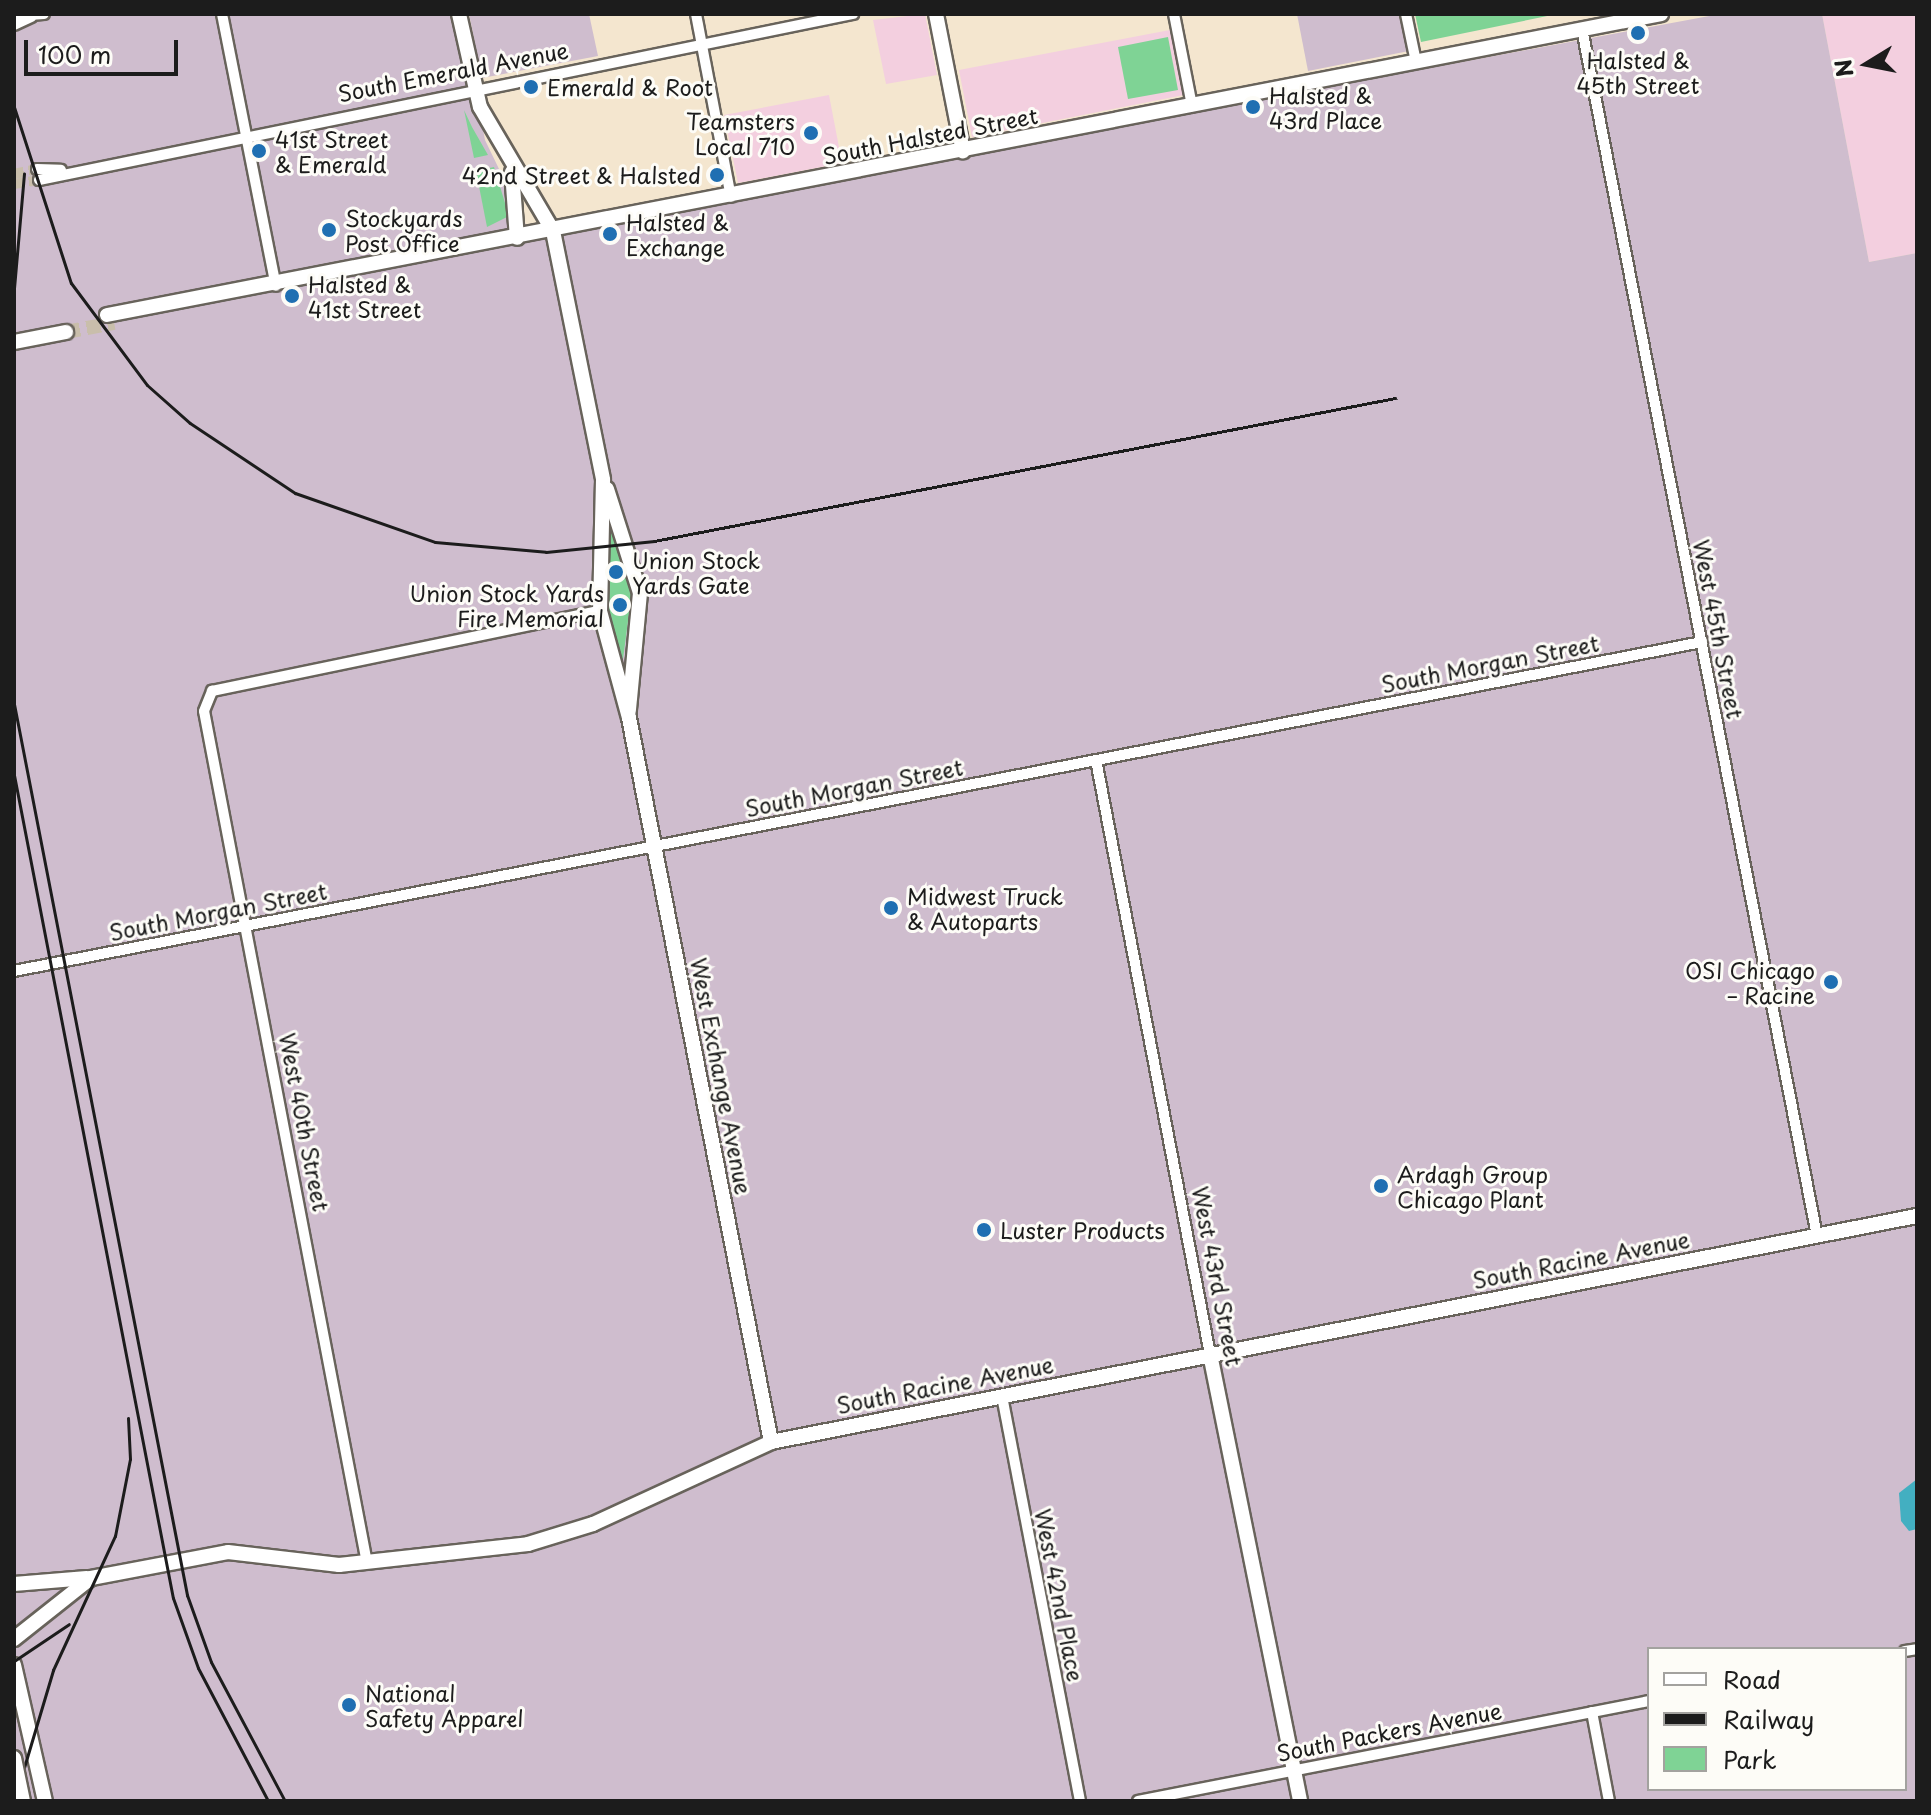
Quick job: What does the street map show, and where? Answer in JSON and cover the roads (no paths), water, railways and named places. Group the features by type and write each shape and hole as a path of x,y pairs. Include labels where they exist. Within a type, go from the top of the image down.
{"street":[{"path":"14,25 44,14"},
{"path":"222,14 276,286"},
{"name":"West Exchange Avenue","path":"459,14 473,88 508,156 553,231 603,480 640,593 629,718"},
{"path":"696,14 731,197"},
{"name":"South Emerald Avenue","path":"38,174 853,14"},
{"path":"936,14 963,151"},
{"path":"1174,14 1192,106"},
{"path":"1406,14 1416,62"},
{"name":"South Halsted Street","path":"110,319 1661,14"},
{"path":"14,16 31,17"},
{"name":"West 45th Street","path":"1582,29 1817,1236"},
{"path":"508,156 517,238"},
{"path":"14,334 64,328 14,342"},
{"name":"West Exchange Avenue","path":"603,480 600,611 629,718 771,1442"},
{"name":"West 40th Street","path":"367,1563 204,711 212,691 600,611"},
{"name":"South Morgan Street","path":"14,971 1702,642"},
{"name":"West 43rd Street","path":"1096,760 1300,1801"},
{"name":"South Racine Avenue","path":"14,1639 91,1578 228,1552 367,1563 563,1535 771,1442 1917,1216"},
{"name":"West 42nd Place","path":"1002,1396 1080,1801"},
{"path":"14,1584 91,1578"},
{"path":"14,1665 45,1801"},
{"name":"South Packers Avenue","path":"1138,1801 1647,1701"},
{"path":"1592,1712 1609,1801"},
{"path":"14,1758 23,1801"}],"water":[{"path":"1917,1479 1917,1529 1909,1531 1901,1521 1899,1493"}],"tunnel":[{"path":"14,174 37,169"},
{"path":"14,184 39,180"},
{"path":"66,332 114,323"}],"railway":[{"path":"14,107 71,283 147,385 190,423 295,493 435,542 546,552 654,541 1395,398"},
{"path":"14,288 24,173"},
{"path":"14,704 187,1595 211,1662 285,1801"},
{"path":"14,775 173,1598 198,1668 268,1801"},
{"path":"14,1801 53,1670 115,1536 130,1459 128,1418"},
{"path":"14,1661 69,1624"}],"place":[{"name":"Halsted & 45th Street","path":"1638,33"},
{"name":"Emerald & Root","path":"531,87"},
{"name":"Halsted & 43rd Place","path":"1253,107"},
{"name":"Teamsters Local 710","path":"811,133"},
{"name":"41st Street & Emerald","path":"259,151"},
{"name":"42nd Street & Halsted","path":"717,175"},
{"name":"Stockyards Post Office","path":"329,230"},
{"name":"Halsted & Exchange","path":"610,234"},
{"name":"Halsted & 41st Street","path":"292,296"},
{"name":"Union Stock Yards Gate","path":"616,572"},
{"name":"Union Stock Yards Fire Memorial","path":"620,605"},
{"name":"Midwest Truck & Autoparts","path":"891,908"},
{"name":"OSI Chicago – Racine","path":"1831,982"},
{"name":"Ardagh Group Chicago Plant","path":"1381,1186"},
{"name":"Luster Products","path":"984,1230"},
{"name":"National Safety Apparel","path":"349,1705"}]}
